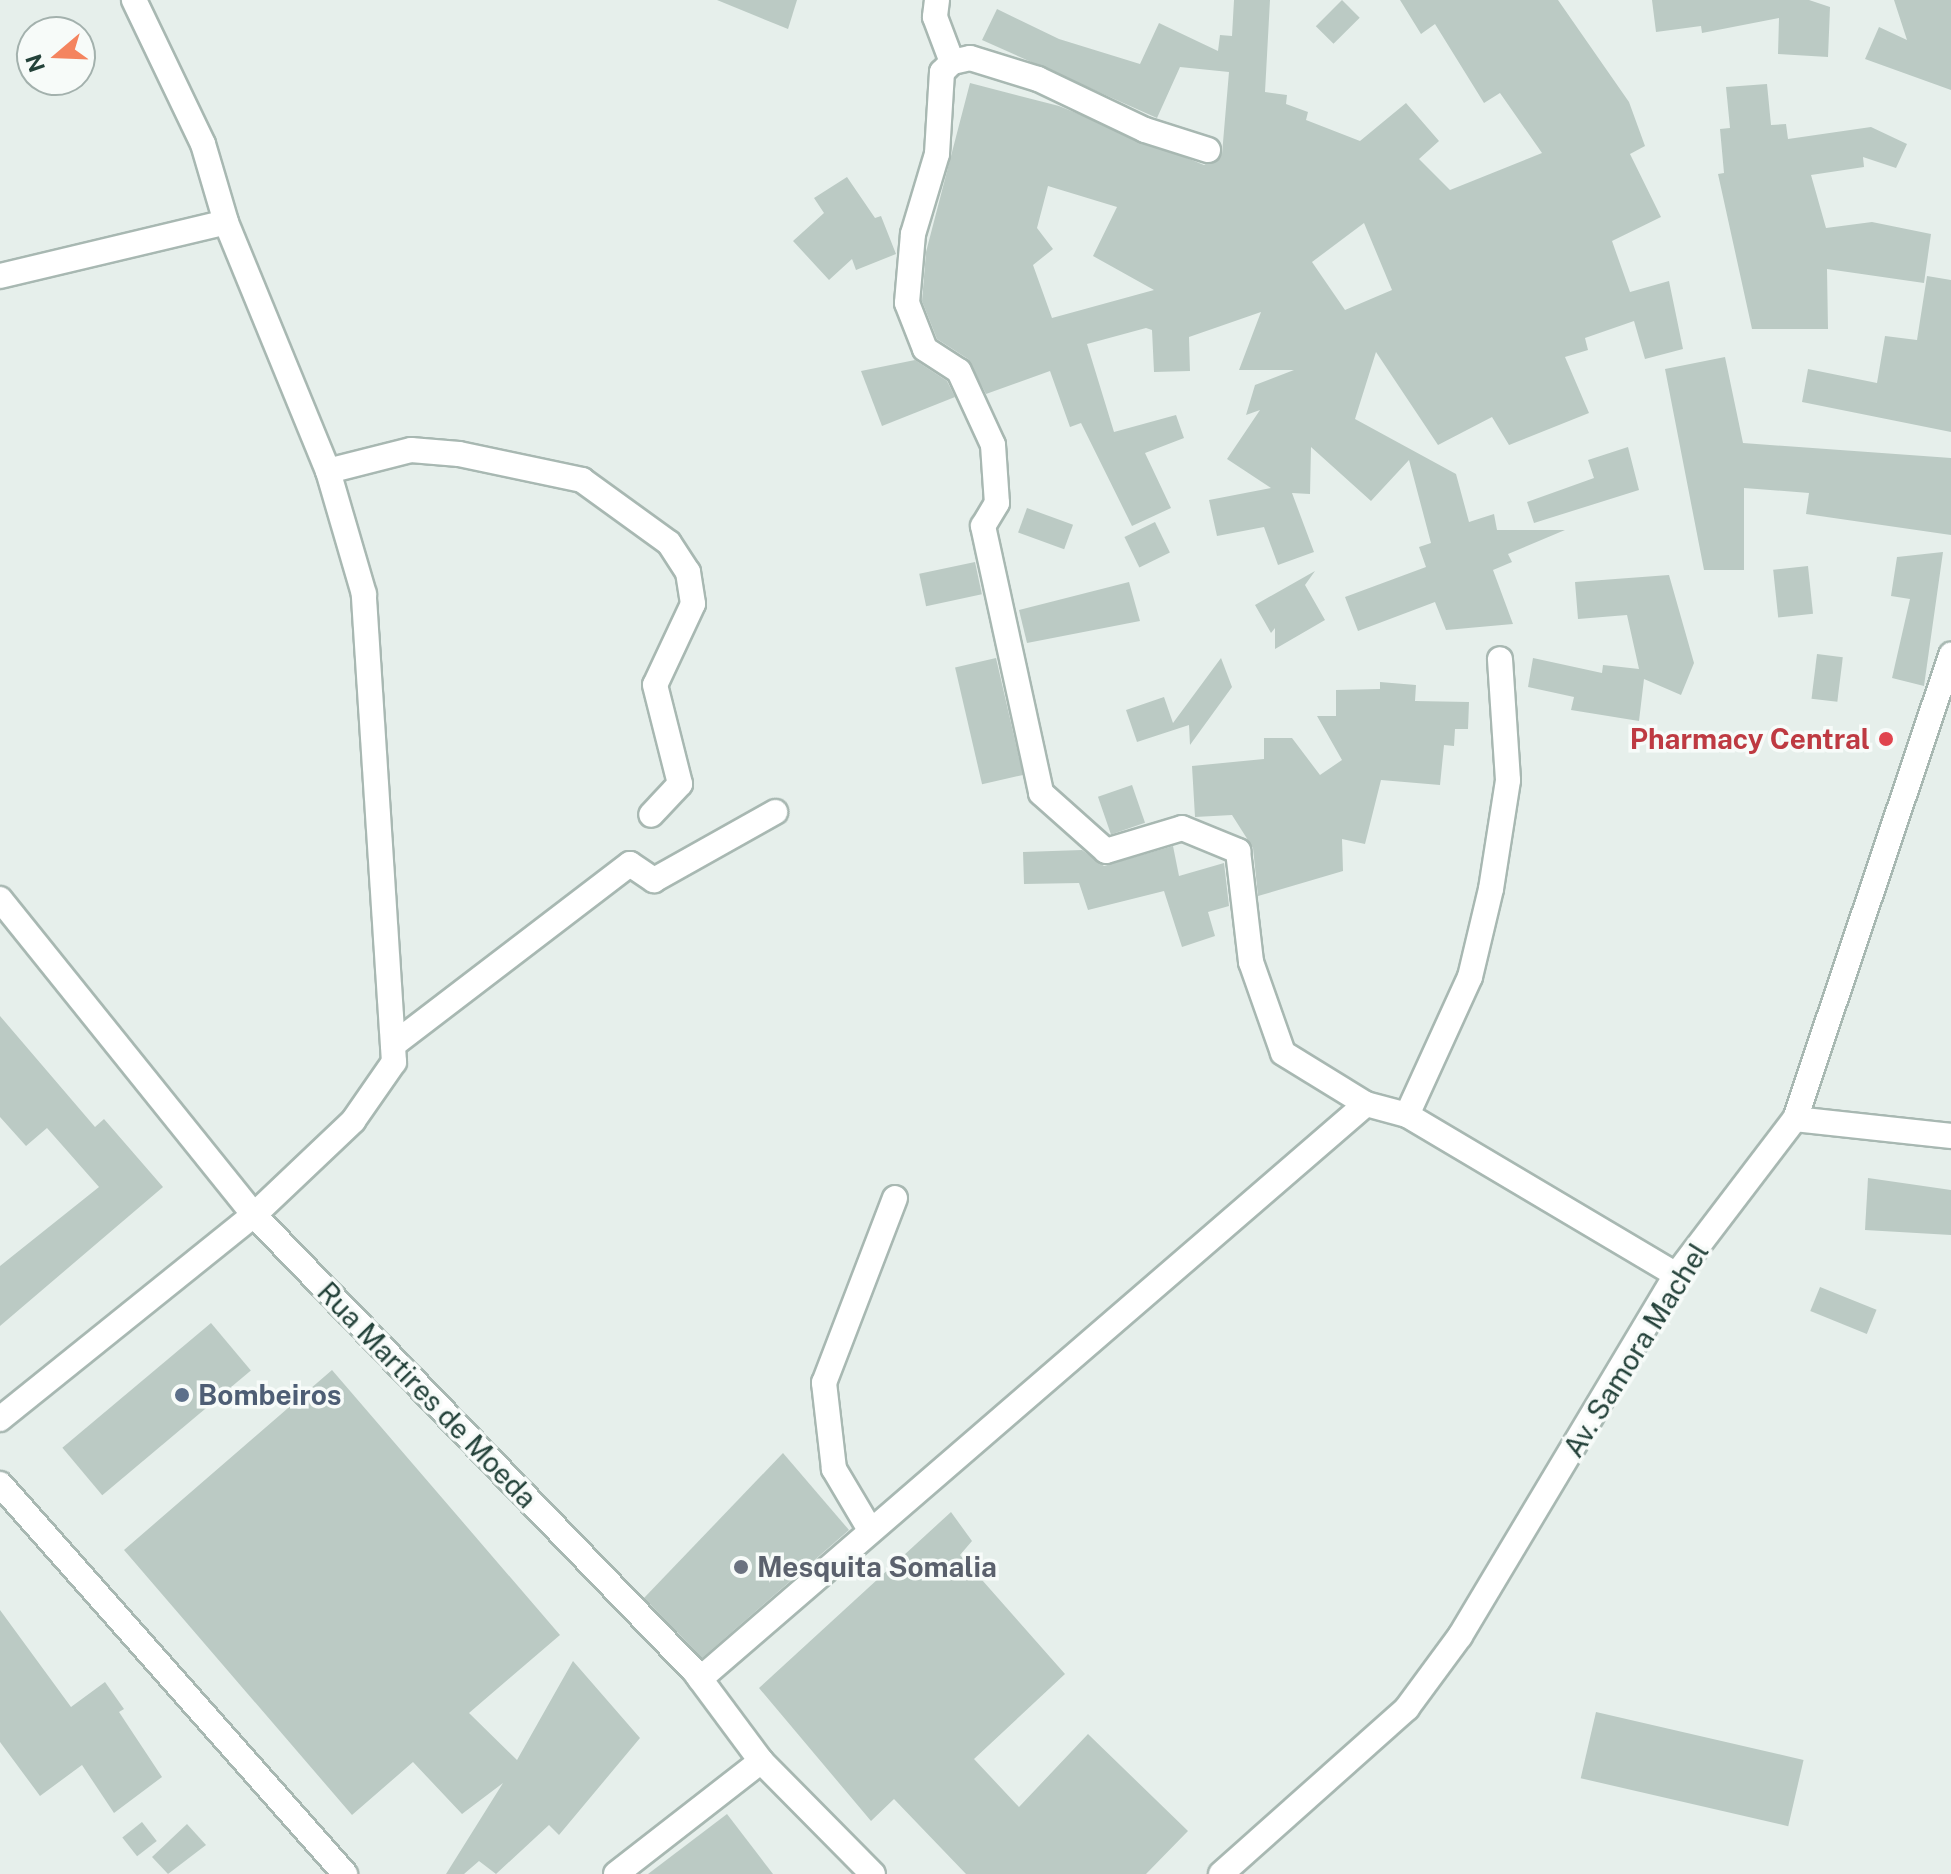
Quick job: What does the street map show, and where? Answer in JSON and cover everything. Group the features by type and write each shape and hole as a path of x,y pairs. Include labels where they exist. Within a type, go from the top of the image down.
{"street":[{"path":"0,1419 254,1215 353,1121 394,1062 364,594 328,471 226,222 203,144 134,0"},
{"path":"937,0 935,17 952,62"},
{"path":"1208,150 1145,130 1038,79 970,58 952,62 942,72 937,154 913,234 907,303 925,349 959,371 993,445 997,503 983,526 1041,793 1106,851 1182,828 1238,851 1251,962 1283,1053 1366,1104 1407,1115 1676,1275"},
{"path":"0,276 226,222"},
{"path":"328,471 411,450 504,463 582,480 669,543 688,572 693,604 655,685 680,784 651,815"},
{"name":"Av. Samora Machel","path":"1221,1874 1407,1708 1460,1636 1676,1275 1795,1119 1942,730 1951,655"},
{"path":"1407,1115 1470,977 1491,889 1508,780 1500,659"},
{"path":"393,1045 630,864 654,880 775,812"},
{"name":"Rua Martires de Moeda","path":"0,899 254,1215 700,1679 761,1761 873,1874"},
{"path":"700,1679 869,1528 1366,1104"},
{"path":"1795,1119 1951,1136"},
{"path":"869,1528 834,1469 824,1383 895,1198"},
{"path":"0,1484 345,1874"},
{"path":"616,1874 761,1761"}],"building":[{"path":"717,0 797,0 788,29"},
{"path":"1234,0 1270,0 1265,92 1287,95 1286,104 1308,112 1306,120 1360,141 1406,103 1439,141 1419,159 1450,190 1542,153 1500,93 1484,103 1435,24 1421,34 1400,0 1558,0 1629,102 1645,146 1630,154 1661,217 1612,241 1630,292 1669,281 1683,349 1645,359 1634,321 1585,338 1588,350 1565,357 1589,413 1509,445 1492,417 1438,445 1376,352 1355,419 1456,474 1469,522 1494,514 1497,530 1565,530 1508,554 1512,562 1493,570 1513,624 1446,630 1435,602 1358,631 1345,597 1426,567 1419,547 1431,543 1409,460 1371,501 1311,447 1310,494 1292,493 1314,552 1278,565 1264,527 1217,536 1209,500 1271,488 1227,459 1260,410 1246,415 1255,385 1294,370 1239,370 1261,312 1189,337 1190,371 1154,372 1152,330 1146,328 1087,344 1114,432 1176,415 1184,438 1145,453 1171,508 1132,526 1081,423 1070,427 1050,371 986,394 968,359 937,339 922,301 926,252 970,83 1059,106 1204,165 1222,154 1229,72 1180,67 1157,118 982,40 997,9 1059,39 1140,64 1159,23 1218,51 1220,35 1232,36","holes":["1048,186 1117,207 1093,256 1154,290 1052,318 1033,265 1053,249 1037,228","1364,223 1392,290 1345,310 1312,262"]},
{"path":"1342,0 1360,18 1334,44 1316,26"},
{"path":"1652,0 1809,0 1830,7 1828,57 1778,54 1779,18 1702,33 1701,26 1656,32"},
{"path":"1894,0 1951,0 1951,90 1865,59 1879,27 1907,40"},
{"path":"1767,84 1771,125 1786,124 1788,139 1871,127 1907,144 1896,168 1863,157 1864,167 1811,175 1826,228 1872,222 1931,234 1924,283 1827,269 1828,329 1752,329 1718,174 1724,173 1720,129 1730,128 1726,87"},
{"path":"847,177 875,218 881,216 896,254 856,270 852,259 829,280 793,241 824,213 814,198"},
{"path":"1927,276 1951,280 1951,432 1802,402 1808,369 1877,383 1885,336 1917,340"},
{"path":"1725,357 1743,443 1951,458 1951,535 1806,514 1809,493 1744,488 1744,570 1704,570 1665,369"},
{"path":"915,360 947,381 955,397 882,426 861,371"},
{"path":"1628,447 1639,490 1534,523 1527,502 1594,478 1588,460"},
{"path":"1027,508 1073,525 1064,549 1018,532"},
{"path":"1155,522 1170,553 1139,567 1124,537"},
{"path":"1943,552 1924,686 1892,678 1910,599 1891,596 1897,557"},
{"path":"975,562 982,594 926,606 919,574"},
{"path":"1808,566 1813,614 1778,617 1773,570"},
{"path":"1315,571 1305,585 1325,620 1275,649 1275,628 1271,633 1255,605"},
{"path":"1669,575 1694,663 1681,695 1644,679 1639,721 1571,710 1574,697 1528,687 1533,658 1602,673 1603,665 1639,669 1627,615 1578,619 1575,582"},
{"path":"1129,582 1140,621 1027,643 1019,610"},
{"path":"1817,654 1843,657 1837,702 1812,699"},
{"path":"996,658 1023,775 982,784 955,667"},
{"path":"1221,658 1232,687 1190,745 1189,725 1137,742 1126,710 1164,697 1173,723"},
{"path":"1380,682 1416,685 1415,701 1469,702 1468,729 1455,729 1454,746 1444,745 1440,785 1381,780 1365,844 1342,839 1343,871 1258,896 1253,848 1232,815 1195,817 1192,766 1264,759 1264,738 1292,738 1320,775 1342,760 1317,716 1336,716 1336,690 1380,689"},
{"path":"1132,785 1145,823 1111,835 1098,797"},
{"path":"1173,846 1179,876 1224,863 1229,906 1208,912 1215,936 1182,947 1164,891 1088,910 1079,883 1024,884 1023,852 1082,850 1104,866"},
{"path":"0,1016 95,1127 104,1119 163,1187 0,1326 0,1266 99,1187 47,1128 26,1146 0,1117"},
{"path":"1868,1178 1951,1190 1951,1235 1865,1230"},
{"path":"1820,1287 1877,1310 1867,1334 1810,1311"},
{"path":"211,1323 251,1370 102,1495 62,1448"},
{"path":"332,1370 560,1635 469,1713 517,1760 573,1661 640,1738 559,1835 549,1825 496,1874 479,1861 464,1874 446,1874 503,1783 462,1814 413,1762 352,1815 124,1550"},
{"name":"Mesquita Somalia","path":"783,1453 849,1530 702,1658 644,1598"},
{"path":"951,1512 972,1541 960,1555 1065,1674 974,1759 1019,1807 1088,1734 1188,1831 1146,1874 966,1874 894,1799 871,1821 759,1688"},
{"path":"0,1610 71,1707 105,1682 124,1709 119,1712 162,1777 114,1813 82,1765 40,1796 0,1742"},
{"path":"1596,1712 1804,1760 1788,1826 1581,1778"},
{"path":"727,1814 773,1874 648,1874"},
{"path":"142,1822 157,1841 137,1856 122,1837"},
{"path":"187,1824 206,1845 168,1874 152,1857"}],"place":[{"name":"Pharmacy Central","path":"1886,739"},
{"name":"Bombeiros","path":"182,1395"},
{"name":"Mesquita Somalia","path":"741,1567"}]}
